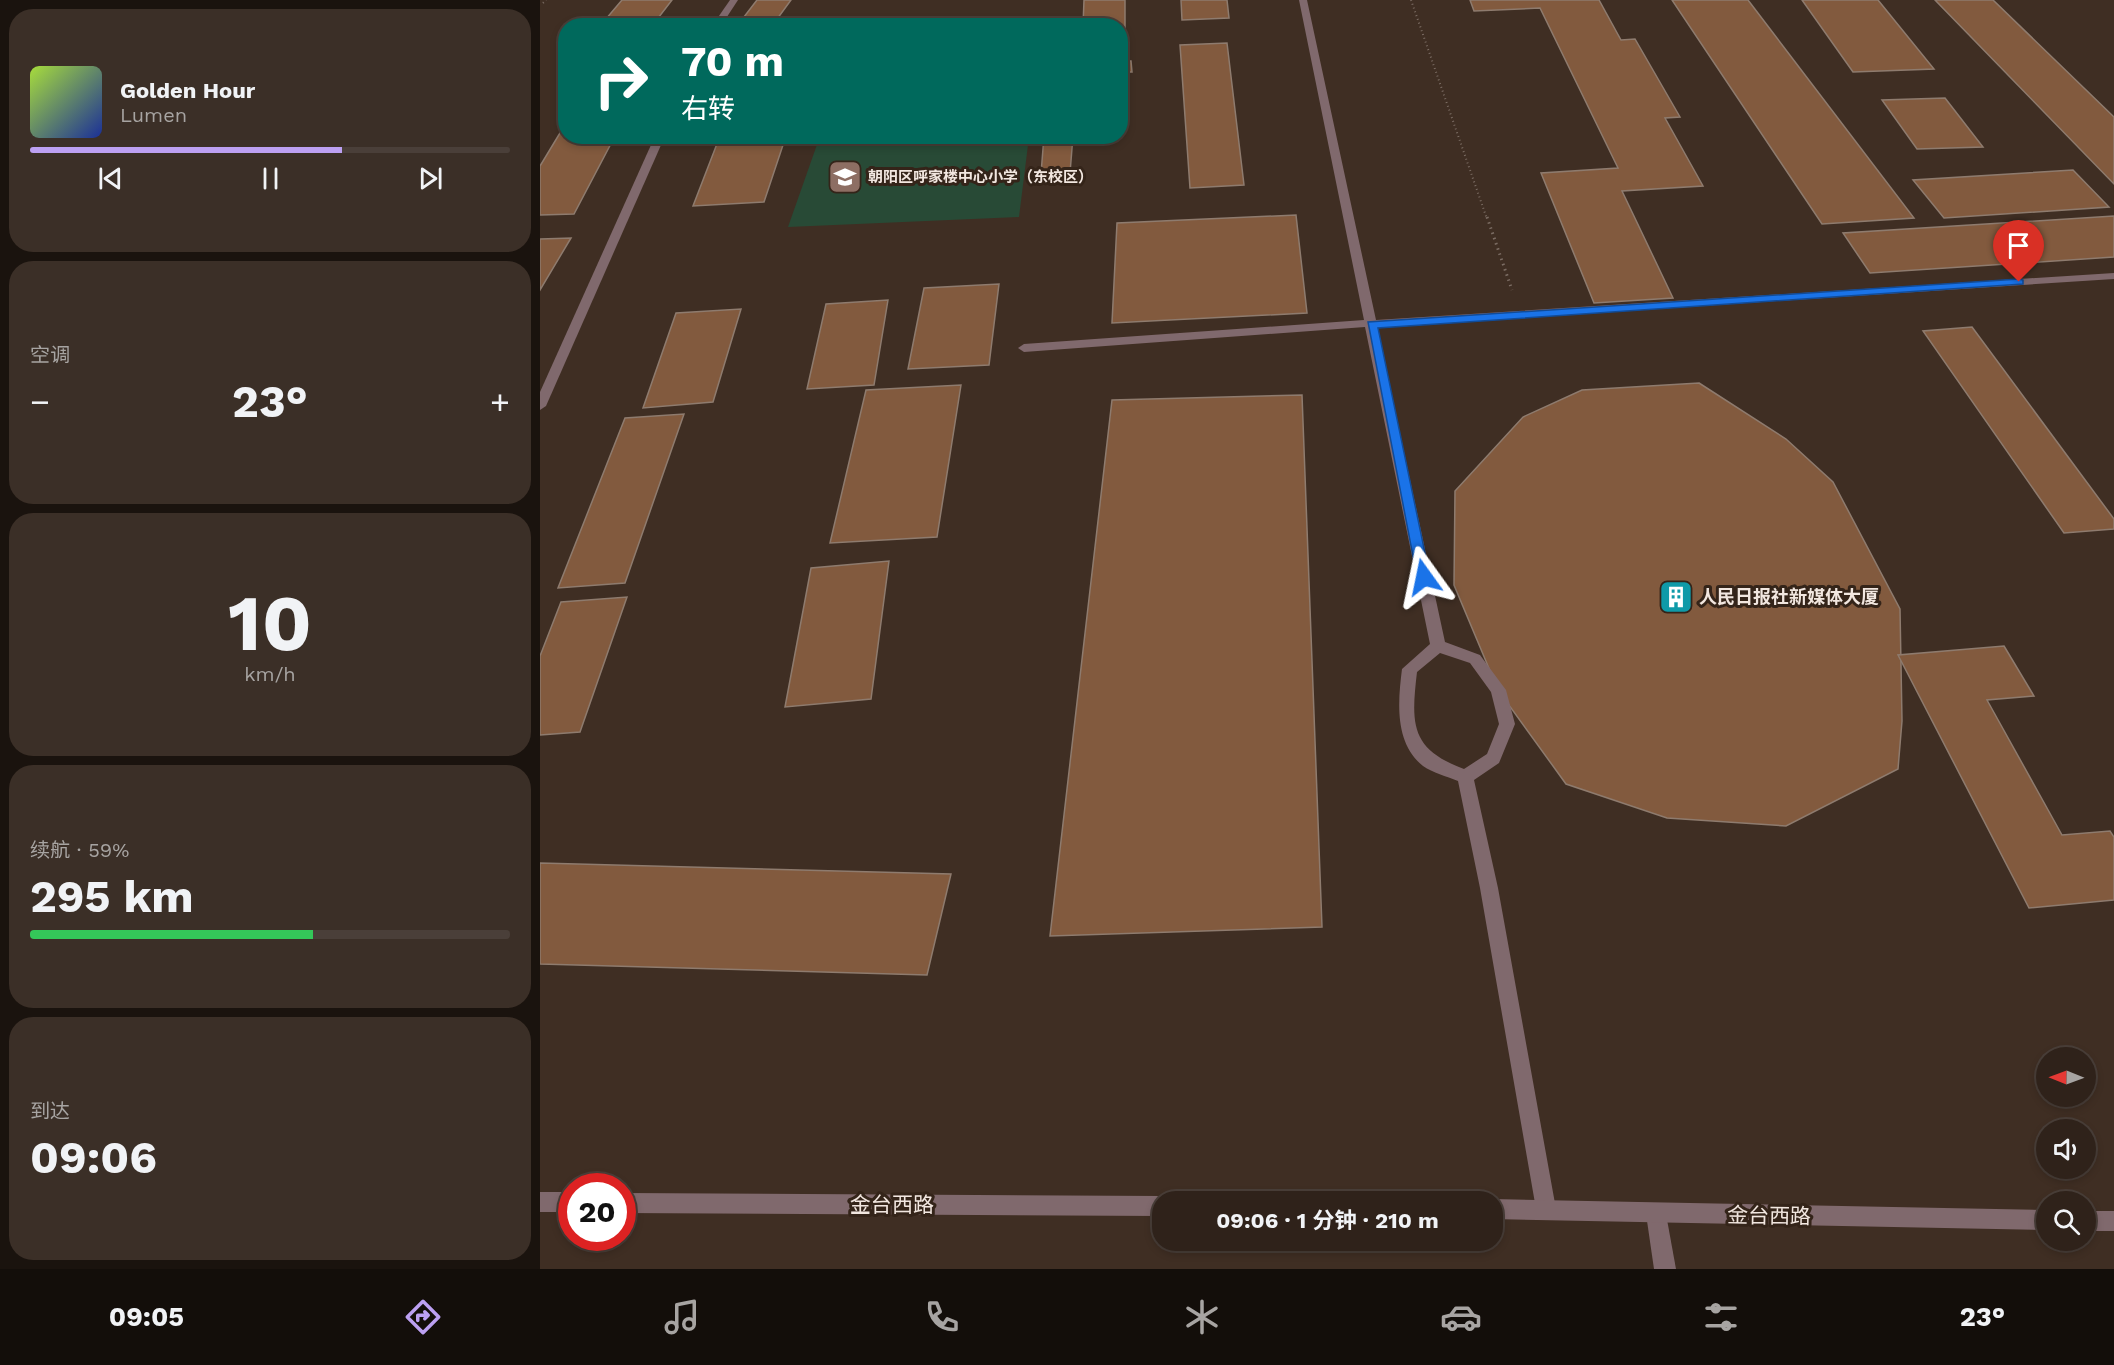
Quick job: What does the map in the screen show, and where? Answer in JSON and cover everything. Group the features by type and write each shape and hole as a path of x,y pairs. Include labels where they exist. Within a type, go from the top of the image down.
{"street":[{"path":"722,18 734,0"},
{"path":"1303,0 1438,646"},
{"path":"540,406 656,144"},
{"path":"1024,348 1520,313 2114,276"},
{"path":"1438,646 1475,659 1498,690 1507,724 1492,758 1465,777"},
{"path":"1438,646 1410,669 1405,701 1411,737 1429,761 1465,777"},
{"path":"1465,777 1489,888 1546,1209"},
{"path":"540,1202 558,1202"},
{"name":"金台西路","path":"636,1203 1152,1206"},
{"name":"金台西路","path":"1503,1209 1656,1214 2036,1220"},
{"path":"1656,1214 1665,1269"},
{"path":"2096,1221 2114,1221"}],"path":[{"path":"1411,0 1520,313"}],"green space":[{"path":"817,144 1028,144 1019,217 788,227"}],"building":[{"path":"622,0 672,0 658,18 607,18"},
{"path":"757,0 791,0 778,18 743,18"},
{"path":"1084,0 1125,0 1125,18 1083,18"},
{"path":"1181,0 1227,0 1229,18 1182,20"},
{"path":"1470,0 1599,0 1621,40 1635,39 1680,117 1665,118 1703,186 1622,191 1673,298 1594,303 1541,173 1618,168 1540,8 1474,11"},
{"path":"1672,0 1748,0 1914,218 1822,224"},
{"path":"1802,0 1878,0 1934,69 1853,72"},
{"path":"1935,0 1993,0 2114,117 2114,184"},
{"path":"1227,43 1244,185 1190,188 1180,45"},
{"path":"1128,61 1131,61 1132,72 1128,72"},
{"path":"1945,98 1983,147 1917,149 1882,100"},
{"path":"558,136 558,144 611,144 574,214 540,215 540,166"},
{"path":"717,144 783,144 764,202 693,206"},
{"path":"1043,144 1072,144 1070,173 1041,174"},
{"path":"2073,170 2109,207 1944,218 1913,180"},
{"path":"1296,215 1307,313 1112,323 1117,223"},
{"path":"2114,216 2114,257 1870,273 1843,233"},
{"path":"571,238 540,290 540,239"},
{"path":"999,284 989,365 908,369 924,288"},
{"path":"888,300 874,385 807,389 826,304"},
{"path":"741,309 713,402 643,408 676,313"},
{"path":"1972,327 2114,519 2114,529 2064,533 1923,331"},
{"name":"人民日报社新媒体大厦","path":"1699,383 1786,439 1833,482 1900,609 1902,721 1898,769 1786,826 1667,818 1566,784 1498,690 1454,585 1455,491 1523,417 1582,390"},
{"path":"961,385 937,537 830,543 866,390"},
{"path":"1302,395 1322,927 1050,936 1112,400"},
{"path":"684,414 625,583 558,588 625,418"},
{"path":"889,561 871,699 785,707 811,568"},
{"path":"627,597 580,732 540,735 540,656 561,602"},
{"path":"2004,646 2034,696 1987,700 2062,835 2110,831 2114,837 2114,900 2029,908 1898,655"},
{"path":"540,863 951,874 927,975 540,964"}],"place":[{"name":"朝阳区呼家楼中心小学（东校区）","path":"845,177"},
{"name":"人民日报社新媒体大厦","path":"1676,597"}],"route":[{"path":"1424,577 1372,325 1520,313 2019,282"}]}
